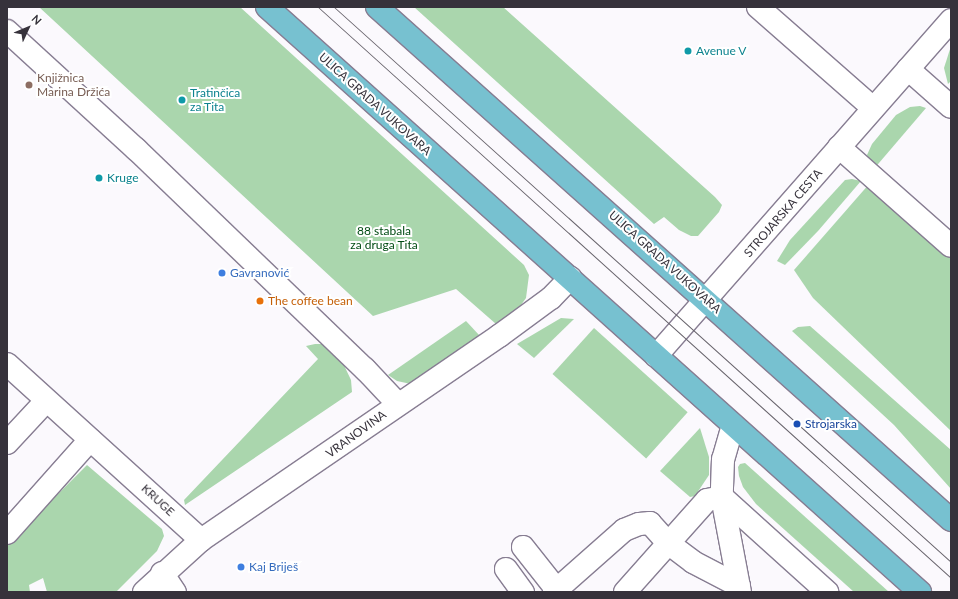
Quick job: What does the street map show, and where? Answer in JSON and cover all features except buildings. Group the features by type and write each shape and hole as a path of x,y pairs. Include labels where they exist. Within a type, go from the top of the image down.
{"main road":[{"name":"ULICA GRADA VUKOVARA","path":"267,7 920,592"},
{"name":"ULICA GRADA VUKOVARA","path":"377,7 707,300 951,520"}],"street":[{"path":"758,7 873,108"},
{"name":"STROJARSKA CESTA","path":"656,356 707,300 951,20"},
{"path":"7,31 136,149 365,369 398,404"},
{"path":"908,69 951,107"},
{"path":"840,148 951,246"},
{"name":"VRANOVINA","path":"144,592 162,573 201,540 499,336 551,298 570,278"},
{"name":"KRUGE","path":"7,364 201,540"},
{"path":"7,443 46,401"},
{"path":"733,424 723,459 722,497 740,589"},
{"path":"7,533 90,440"},
{"path":"625,592 706,500 722,497"},
{"path":"722,497 827,592"},
{"path":"523,547 555,591 624,530 639,524 650,523 668,543 693,562 740,589"},
{"path":"506,569 523,592"},
{"path":"162,573 174,592"}],"green space":[{"name":"88 stabala za druga Tita","path":"39,7 240,7 524,265 529,275 526,298 521,305 496,324 456,289 373,316"},
{"path":"414,7 503,7 715,197 722,205 719,212 698,236 691,236 679,230 664,217 654,224"},
{"path":"951,46 951,81 948,84 944,68"},
{"path":"920,106 926,108 873,170 867,155 872,144 896,115 910,107"},
{"path":"852,179 861,181 818,231 785,265 777,261 790,240 845,180"},
{"path":"870,183 951,257 951,431 813,298 794,270"},
{"path":"561,318 574,319 534,358 517,344"},
{"path":"466,321 480,336 411,384 397,381 388,375"},
{"path":"810,326 951,450 951,489 894,425 792,331 798,327"},
{"path":"594,328 688,412 646,458 553,374"},
{"path":"324,344 342,361 351,380 352,392 185,505 184,500 318,359 306,346"},
{"path":"700,428 709,457 709,475 695,496 690,497 660,471"},
{"path":"745,463 889,592 854,592 756,504 743,487 739,476 738,467 740,464"},
{"path":"87,465 162,529 164,536 157,551 116,592 47,592 43,578 29,585 30,592 7,592 7,545"}],"tram line":[{"path":"318,7 951,578"},
{"path":"334,7 951,562"}],"place":[{"name":"Avenue V","path":"688,51"},
{"name":"Knjižnica Marina Držića","path":"29,85"},
{"name":"Tratinčica za Tita","path":"182,100"},
{"name":"Kruge","path":"99,178"},
{"name":"Gavranović","path":"222,273"},
{"name":"The coffee bean","path":"260,301"},
{"name":"Strojarska","path":"797,424"},
{"name":"Kaj Briješ","path":"241,567"}]}
